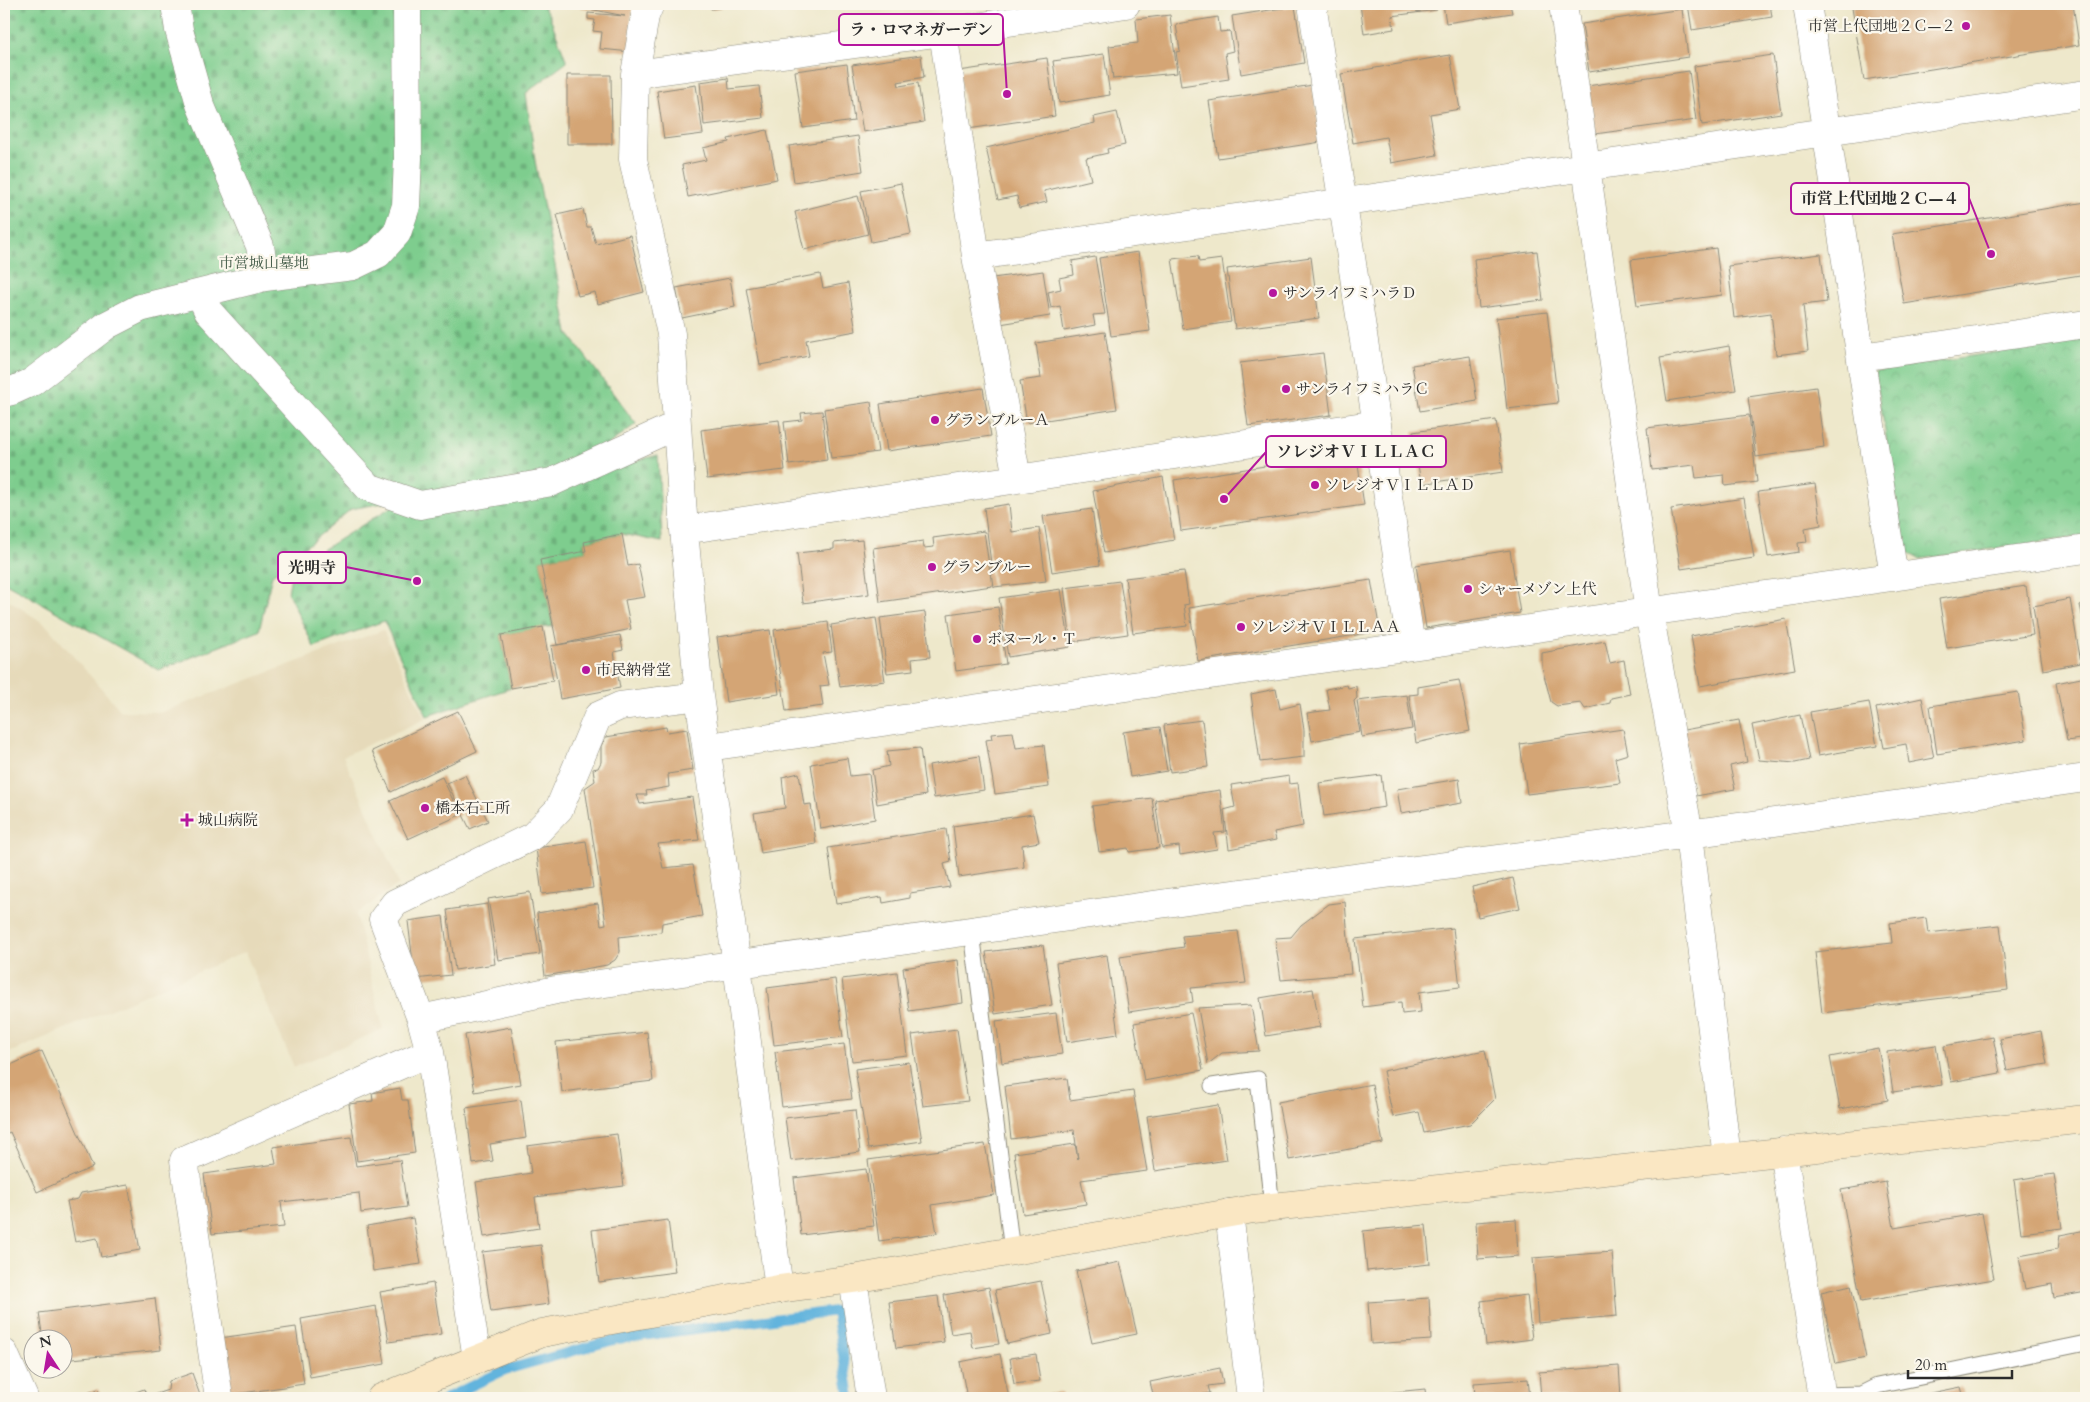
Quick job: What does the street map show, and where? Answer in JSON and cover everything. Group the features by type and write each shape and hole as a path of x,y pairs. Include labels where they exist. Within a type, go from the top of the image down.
{"street":[{"path":"175,4 179,30 200,104 260,246 265,277"},
{"path":"4,393 12,392 32,382 107,326 140,308 265,277 353,266 378,254 397,233 406,206 408,177 407,4"},
{"path":"650,4 644,16 635,74 633,159 671,334 684,530 699,696 708,747 779,1289"},
{"path":"635,74 943,32 1126,4"},
{"path":"1312,4 1411,646"},
{"path":"1563,4 1650,612 1689,834 1727,1158"},
{"path":"1807,4 1894,577"},
{"path":"943,32 976,256 1017,478"},
{"path":"976,256 2086,94"},
{"path":"200,294 208,311 368,487 420,505 552,482 677,425"},
{"path":"1861,357 2086,324"},
{"path":"684,530 1377,424"},
{"path":"708,747 2086,549"},
{"path":"477,1359 430,1052 421,1019 383,919 395,903 533,836 559,809 598,716 620,706 699,696"},
{"path":"421,1019 556,990 737,966 1195,899 1689,834 2086,778"},
{"path":"219,1398 184,1160 430,1052"},
{"path":"382,1398 542,1333 779,1289 1229,1213 2086,1119"},
{"path":"1783,1152 1822,1397"},
{"path":"1229,1213 1251,1398"},
{"path":"853,1278 871,1398"},
{"path":"4,1353 24,1398"}],"lane":[{"path":"972,932 1012,1251"},
{"path":"1212,1086 1258,1079 1272,1207"},
{"path":"1822,1397 1861,1394 1877,1386 2086,1343"}],"shaded area":[{"name":"城山病院","path":"4,597 46,625 121,711 162,712 383,630 425,719 343,756 399,884 356,914 383,1029 294,1067 245,952 4,1055"}],"green space":[{"name":"市営城山墓地","path":"4,4 542,4 549,15 567,62 526,93 535,161 568,333 636,424 598,452 545,473 351,509 272,575 259,631 159,670 4,582"},
{"path":"2086,338 2086,536 1919,559 1905,551 1875,371"},
{"path":"658,455 662,542 622,534 584,542 586,551 540,560 553,626 501,635 511,688 427,716 384,621 314,647 288,593 292,569 396,504 435,514"}],"building":[{"path":"574,4 634,4 631,17 631,52 600,49 602,32 593,31 595,20 588,19 588,13 625,16 574,6"},
{"path":"710,4 737,4 737,5 711,9"},
{"path":"1360,4 1436,4 1437,10 1392,16 1394,29 1364,34"},
{"path":"1443,4 1510,4 1512,13 1446,23"},
{"path":"1688,4 1770,4 1772,17 1692,30"},
{"name":"市営上代団地２Ｃ―２","path":"1878,4 2073,4 2079,45 1864,80 1852,8"},
{"path":"1295,6 1304,63 1241,74 1232,16"},
{"path":"1682,9 1688,57 1589,72 1582,24"},
{"path":"1170,15 1177,73 1113,79 1109,46 1138,43 1136,19"},
{"path":"1218,17 1220,32 1230,31 1233,51 1225,53 1229,79 1181,86 1176,52 1180,51 1176,24"},
{"path":"1104,54 1110,95 1059,103 1053,61"},
{"path":"921,55 924,77 898,82 899,86 918,83 924,122 863,132 852,65"},
{"path":"1450,55 1460,109 1430,114 1437,155 1391,163 1386,137 1353,143 1341,74"},
{"path":"1773,55 1781,113 1702,125 1694,66"},
{"path":"1047,58 1055,116 968,129 959,71"},
{"path":"847,64 854,121 803,128 795,71"},
{"path":"1689,71 1696,120 1595,134 1587,86"},
{"path":"567,75 611,75 612,144 567,144"},
{"path":"728,78 729,89 759,86 763,118 704,125 700,82"},
{"path":"696,85 703,134 664,139 657,91"},
{"path":"1313,85 1321,142 1218,158 1209,101"},
{"path":"1117,112 1125,145 1107,149 1108,153 1086,158 1091,180 1044,191 1047,202 1019,208 1017,196 998,200 986,148 1095,123 1094,117"},
{"path":"767,130 777,179 688,197 682,165 706,160 703,148 729,142 728,139"},
{"path":"858,136 863,171 794,182 789,146"},
{"path":"901,183 911,234 871,242 861,191"},
{"path":"858,196 868,234 804,250 795,212"},
{"path":"2086,202 2086,274 1904,304 1892,234"},
{"path":"583,209 587,227 591,227 596,244 630,235 644,292 598,304 595,292 578,296 557,215"},
{"path":"1716,248 1722,295 1637,306 1631,260"},
{"path":"1537,251 1543,300 1479,308 1474,259"},
{"path":"1138,252 1150,331 1111,336 1099,258"},
{"path":"1821,254 1827,302 1803,305 1808,351 1776,355 1771,313 1734,318 1728,266"},
{"path":"1198,256 1199,262 1222,259 1231,322 1183,329 1172,259"},
{"path":"1095,257 1105,314 1093,315 1095,325 1064,331 1060,306 1051,308 1048,292 1061,289 1059,278 1074,275 1072,261"},
{"name":"サンライフミハラＤ","path":"1311,257 1319,318 1235,329 1227,269"},
{"path":"1043,271 1050,316 1000,324 993,278"},
{"path":"820,274 823,288 848,283 856,331 806,340 809,356 760,365 746,288"},
{"path":"730,278 735,307 682,318 676,288"},
{"path":"1547,312 1558,403 1507,409 1496,318"},
{"path":"1105,332 1117,409 1027,423 1020,381 1041,378 1036,343"},
{"path":"1729,346 1736,390 1667,401 1660,358"},
{"name":"サンライフミハラＣ","path":"1323,353 1331,415 1248,426 1240,363"},
{"path":"1470,356 1477,401 1420,411 1412,365"},
{"path":"1816,387 1824,447 1756,457 1748,397"},
{"name":"グランブルーＡ","path":"983,388 991,436 887,451 880,404"},
{"path":"871,402 878,452 831,458 824,409"},
{"path":"822,411 827,460 789,465 784,422 802,420 801,413"},
{"path":"1749,415 1757,482 1725,486 1724,475 1696,478 1694,465 1652,470 1647,428"},
{"path":"779,420 785,470 707,479 701,430"},
{"path":"1496,420 1503,472 1421,484 1413,432"},
{"path":"1356,452 1364,505 1181,531 1174,480"},
{"path":"1163,477 1174,540 1104,553 1093,491"},
{"path":"1815,484 1821,525 1805,528 1807,542 1798,543 1799,552 1768,557 1758,492"},
{"path":"1744,498 1754,558 1681,569 1671,509"},
{"path":"1009,504 1012,532 1039,528 1046,581 994,587 984,508"},
{"path":"1092,509 1100,565 1052,572 1043,516"},
{"name":"グランブルー","path":"984,531 992,586 880,602 873,548 923,541 924,548 934,547 933,538"},
{"path":"622,534 628,566 638,564 645,597 625,600 631,629 557,645 540,560 586,551 584,542"},
{"path":"862,540 869,594 803,603 797,553 834,549 834,543"},
{"name":"シャーメゾン上代","path":"1510,550 1520,613 1426,628 1416,565"},
{"path":"1184,571 1189,604 1184,605 1187,626 1133,633 1125,578"},
{"path":"1371,580 1380,631 1198,661 1189,608"},
{"path":"1120,581 1128,634 1071,642 1064,588"},
{"path":"2026,586 2033,635 1947,648 1939,599"},
{"path":"1061,589 1070,647 1008,657 999,598"},
{"path":"2070,599 2081,663 2043,670 2033,606"},
{"path":"2086,603 2086,627 2085,627 2080,605"},
{"name":"ボヌール・Ｔ","path":"998,607 1006,664 956,671 948,614"},
{"path":"925,612 930,657 912,659 913,670 887,673 880,618"},
{"path":"876,618 885,681 840,687 831,625"},
{"path":"1786,619 1795,669 1700,686 1691,636"},
{"path":"828,622 832,652 823,653 829,685 820,686 823,706 786,711 774,630"},
{"path":"543,627 553,681 511,688 501,635"},
{"path":"770,630 779,694 726,702 717,637"},
{"name":"市民納骨堂","path":"620,635 623,650 614,652 620,688 560,699 551,646"},
{"path":"1605,641 1610,663 1624,660 1630,694 1611,698 1610,703 1585,709 1581,703 1557,706 1551,702 1542,667 1542,653"},
{"path":"2086,677 2086,738 2067,741 2056,683"},
{"path":"1459,680 1470,731 1416,743 1409,695 1418,694 1418,687"},
{"path":"1347,685 1348,688 1356,686 1357,698 1354,701 1360,732 1312,741 1307,713 1330,710 1326,689"},
{"path":"1276,689 1280,709 1300,704 1304,730 1304,757 1260,762 1251,694"},
{"path":"2018,692 2026,740 1937,754 1930,706"},
{"path":"1407,695 1412,729 1362,737 1357,701"},
{"path":"1922,698 1934,758 1909,763 1906,744 1884,748 1876,708"},
{"path":"1869,702 1877,746 1818,756 1810,712"},
{"path":"458,711 477,751 391,792 372,751"},
{"path":"1800,715 1809,760 1795,763 1759,760 1752,725"},
{"path":"1202,720 1208,767 1170,772 1164,725"},
{"path":"1739,720 1747,762 1730,766 1735,789 1696,796 1684,730"},
{"path":"666,727 667,732 687,729 693,770 668,774 669,787 646,791 647,795 637,795 640,804 692,797 699,840 658,844 663,868 693,865 702,916 662,923 661,932 619,937 620,952 615,960 607,965 545,976 537,913 598,903 601,925 606,924 585,788 595,781 593,769 598,768 601,762 601,746 606,737"},
{"path":"1160,727 1167,771 1130,777 1123,732"},
{"path":"1623,729 1628,754 1615,758 1620,783 1527,794 1520,744"},
{"path":"1013,732 1016,748 1044,745 1049,787 995,794 986,740 992,739 991,734"},
{"path":"920,748 926,795 877,804 872,770 889,766 887,751"},
{"path":"979,756 984,790 934,798 929,765"},
{"path":"847,758 850,776 869,774 875,819 821,829 811,764"},
{"path":"799,773 804,805 811,804 816,844 761,853 754,813 785,808 782,777"},
{"path":"465,775 488,821 470,829 447,783"},
{"path":"1381,775 1385,807 1324,816 1319,783"},
{"path":"1289,776 1290,784 1298,783 1303,826 1274,832 1276,840 1229,849 1224,810 1235,807 1231,785"},
{"name":"橋本石工所","path":"442,777 460,815 408,839 390,801"},
{"path":"1459,779 1462,803 1401,813 1397,789"},
{"path":"1220,790 1225,832 1214,833 1217,849 1180,855 1179,846 1162,848 1155,800"},
{"path":"1152,798 1159,848 1129,852 1128,848 1099,852 1092,806"},
{"path":"1033,814 1039,842 1022,845 1024,867 959,877 953,826"},
{"path":"946,829 951,862 944,864 950,887 910,893 910,898 883,903 882,897 836,904 828,848"},
{"path":"586,841 593,888 542,894 536,848"},
{"path":"1513,878 1520,908 1478,917 1472,887"},
{"path":"530,892 540,954 498,960 488,899"},
{"path":"1345,902 1351,974 1281,980 1275,938 1291,937 1301,925 1329,904"},
{"path":"487,904 495,964 455,970 447,910"},
{"path":"443,916 451,975 415,979 408,921"},
{"path":"1926,918 1928,933 2000,925 2008,990 1822,1013 1815,952 1892,943 1890,923"},
{"path":"1453,928 1460,987 1419,992 1421,1012 1402,1014 1401,1002 1363,1007 1355,939"},
{"path":"1238,931 1246,983 1191,988 1193,1002 1129,1012 1120,957 1184,947 1182,936"},
{"path":"1043,945 1052,1005 995,1014 986,952"},
{"path":"1107,955 1118,1034 1067,1042 1056,963"},
{"path":"958,960 963,1003 909,1011 903,968"},
{"path":"897,972 907,1055 852,1061 842,979"},
{"path":"835,979 843,1037 774,1045 767,988"},
{"path":"1313,989 1320,1027 1266,1036 1260,998"},
{"path":"1251,1005 1259,1051 1222,1053 1208,1064 1198,1008"},
{"path":"1056,1013 1062,1054 1002,1063 996,1021"},
{"path":"1191,1013 1203,1070 1144,1081 1134,1023"},
{"path":"511,1027 521,1084 475,1092 465,1035"},
{"path":"957,1029 968,1101 923,1106 912,1035"},
{"path":"2041,1031 2047,1064 2007,1071 2000,1039"},
{"path":"647,1032 653,1081 562,1092 556,1042"},
{"path":"1993,1037 2000,1073 1951,1082 1944,1046"},
{"path":"844,1044 852,1099 782,1107 775,1052"},
{"path":"1936,1045 1942,1085 1893,1092 1887,1052"},
{"path":"1878,1048 1888,1100 1840,1109 1830,1057"},
{"path":"1485,1050 1495,1099 1470,1124 1424,1133 1419,1112 1393,1117 1383,1071"},
{"path":"42,1051 93,1167 37,1192 10,1132 4,1135 4,1068"},
{"path":"909,1062 922,1141 868,1149 855,1069"},
{"path":"1067,1078 1070,1100 1133,1091 1147,1171 1081,1180 1086,1204 1023,1214 1014,1153 1075,1144 1078,1159 1074,1130 1011,1139 1005,1086"},
{"path":"1372,1084 1383,1143 1289,1160 1278,1102"},
{"path":"400,1088 402,1100 408,1100 415,1153 357,1161 349,1104 373,1101 372,1093"},
{"path":"521,1100 526,1138 490,1144 493,1161 473,1164 466,1108"},
{"path":"1218,1105 1227,1160 1155,1171 1147,1116"},
{"path":"855,1110 860,1152 791,1161 785,1118"},
{"path":"617,1134 624,1186 535,1197 539,1228 484,1237 476,1182 531,1173 527,1146"},
{"path":"351,1137 356,1166 400,1160 407,1207 361,1213 359,1193 281,1202 284,1227 212,1234 204,1174 276,1164 273,1147"},
{"path":"985,1144 994,1195 932,1205 937,1233 879,1241 868,1160"},
{"path":"866,1169 874,1226 801,1235 794,1178"},
{"path":"2054,1174 2062,1228 2021,1233 2014,1180"},
{"path":"1886,1182 1894,1228 1982,1213 1994,1279 1861,1302 1841,1190"},
{"path":"128,1185 140,1250 101,1257 97,1238 75,1242 67,1201 78,1199 81,1193"},
{"path":"413,1218 421,1264 373,1271 367,1226"},
{"path":"1516,1219 1518,1256 1478,1259 1476,1222"},
{"path":"668,1220 675,1272 599,1282 592,1230"},
{"path":"1426,1225 1430,1264 1367,1271 1363,1231"},
{"path":"2086,1230 2086,1292 2054,1298 2052,1284 2025,1289 2019,1256 2058,1249 2060,1235"},
{"path":"541,1245 549,1304 491,1312 482,1252"},
{"path":"1612,1252 1617,1316 1538,1323 1533,1258"},
{"path":"1120,1262 1137,1334 1092,1343 1076,1271"},
{"path":"1041,1281 1052,1334 1007,1344 995,1290"},
{"path":"433,1283 441,1334 389,1342 380,1292"},
{"path":"1851,1285 1866,1358 1836,1364 1821,1292"},
{"path":"989,1287 999,1344 973,1348 970,1331 951,1334 944,1295"},
{"path":"1527,1295 1532,1339 1486,1345 1481,1301"},
{"path":"938,1296 944,1342 896,1348 889,1302"},
{"path":"155,1298 161,1350 72,1359 72,1330 42,1330 39,1313"},
{"path":"1429,1298 1431,1340 1371,1344 1368,1302"},
{"path":"376,1306 385,1364 310,1377 301,1319"},
{"path":"296,1327 304,1384 229,1395 220,1338"},
{"path":"1000,1354 1009,1398 967,1398 960,1362"},
{"path":"1036,1354 1040,1381 1014,1384 1010,1358"},
{"path":"1619,1366 1621,1397 1541,1398 1539,1372"},
{"path":"1220,1368 1223,1384 1208,1386 1210,1393 1183,1398 1154,1398 1150,1382"},
{"path":"192,1373 201,1398 154,1398 153,1395 168,1390 169,1381"},
{"path":"1528,1379 1530,1398 1475,1398 1474,1383"},
{"path":"1961,1387 1964,1398 1912,1398 1912,1397"},
{"path":"98,1389 102,1398 75,1398"},
{"path":"144,1389 147,1398 120,1398"},
{"path":"1425,1389 1426,1398 1375,1398 1375,1394"},
{"path":"1062,1392 1063,1398 1033,1398 1033,1397"}],"waterway":[{"path":"446,1398 505,1370 617,1339 836,1311 850,1398"}],"place":[{"name":"市営上代団地２Ｃ―２","path":"1966,26"},
{"name":"ラ・ロマネガーデン","path":"1007,94"},
{"name":"市営上代団地２Ｃ―４","path":"1991,254"},
{"name":"サンライフミハラＤ","path":"1273,293"},
{"name":"サンライフミハラＣ","path":"1286,389"},
{"name":"グランブルーＡ","path":"935,420"},
{"name":"ソレジオＶＩＬＬＡＤ","path":"1315,485"},
{"name":"ソレジオＶＩＬＬＡＣ","path":"1224,499"},
{"name":"グランブルー","path":"932,567"},
{"name":"光明寺","path":"417,581"},
{"name":"シャーメゾン上代","path":"1468,589"},
{"name":"ソレジオＶＩＬＬＡＡ","path":"1241,627"},
{"name":"ボヌール・Ｔ","path":"977,639"},
{"name":"市民納骨堂","path":"586,670"},
{"name":"橋本石工所","path":"425,808"},
{"name":"城山病院","path":"187,820"}]}
